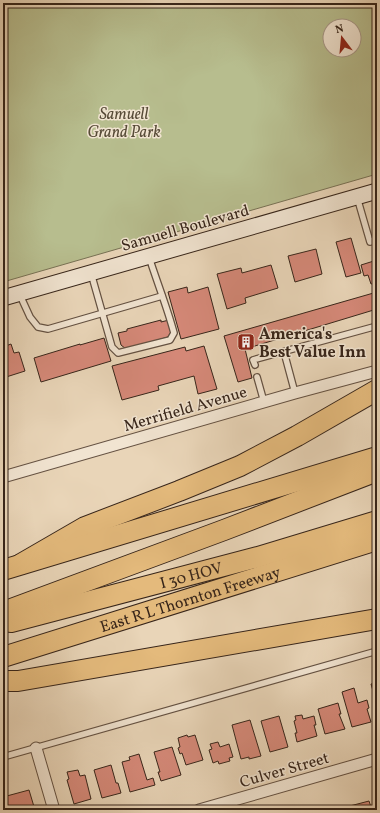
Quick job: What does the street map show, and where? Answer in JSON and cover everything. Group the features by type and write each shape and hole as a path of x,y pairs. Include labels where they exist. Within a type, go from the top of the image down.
{"highway":[{"path":"12,567 85,527 240,466 297,436 377,390"},
{"path":"12,567 377,457"},
{"path":"3,612 224,530 377,471"},
{"name":"I 30 HOV","path":"3,625 258,557 377,521"},
{"path":"3,625 374,541"},
{"name":"East R L Thornton Freeway","path":"3,657 374,541"},
{"path":"3,682 18,681 377,619"}],"main road":[{"name":"Samuell Boulevard","path":"3,298 377,191"}],"street":[{"name":"Merrifield Avenue","path":"3,477 377,371"},
{"path":"36,748 54,810"},
{"name":"Culver Street","path":"199,810 377,759"}],"lane":[{"path":"357,197 370,242 377,240"},
{"path":"91,273 112,347 118,353 170,340 174,333 168,308 162,296 148,256"},
{"path":"19,293 30,317 38,327 48,330 162,296"},
{"path":"255,365 253,360 377,326"},
{"path":"284,352 295,393"},
{"path":"257,377 264,402"},
{"path":"3,757 377,650"}],"green space":[{"name":"Samuell Grand Park","path":"3,3 377,3 377,174 3,282"}],"building":[{"path":"351,238 361,273 346,277 336,242"},
{"path":"316,249 322,274 295,282 288,256"},
{"path":"377,260 377,283 371,284 368,275 364,276 361,265"},
{"path":"271,265 278,288 245,298 246,303 227,309 217,274 241,268 242,273"},
{"path":"187,287 188,293 208,287 219,329 181,339 168,292"},
{"name":"America's Best Value Inn","path":"377,292 377,309 245,349 252,378 238,382 224,336"},
{"path":"161,320 161,322 169,320 172,330 168,337 126,349 121,345 118,333 127,331 127,329"},
{"path":"104,338 111,361 41,382 34,358"},
{"path":"11,344 14,353 19,352 25,371 3,378 3,347"},
{"path":"204,346 217,389 198,394 194,376 158,386 159,390 122,400 112,366 185,347 186,351"},
{"path":"377,683 377,705 371,684"},
{"path":"354,688 358,703 367,700 369,708 367,709 371,722 352,727 342,692"},
{"path":"338,703 341,714 339,714 345,729 325,734 318,709"},
{"path":"302,715 303,719 314,716 316,725 314,725 317,736 297,742 295,733 297,733 294,721 296,720 295,716"},
{"path":"279,716 288,747 270,752 261,721"},
{"path":"250,720 261,756 241,759 232,725"},
{"path":"187,735 188,737 195,735 203,760 186,765 182,753 180,754 178,748 180,747 178,738"},
{"path":"218,742 220,747 229,744 233,757 229,758 230,761 219,764 218,761 213,763 209,750 212,749 210,744"},
{"path":"172,747 181,775 161,781 154,752"},
{"path":"139,754 147,780 153,778 155,785 130,792 122,762 130,760 129,757"},
{"path":"111,765 116,783 118,783 121,793 102,798 94,770"},
{"path":"78,770 80,776 85,775 91,799 74,804 67,780 69,779 67,772"},
{"path":"29,790 35,810 13,810 12,806 6,807 3,797"},
{"path":"369,801 372,810 347,810 346,807"}],"place":[{"name":"America's Best Value Inn","path":"246,342"}]}
